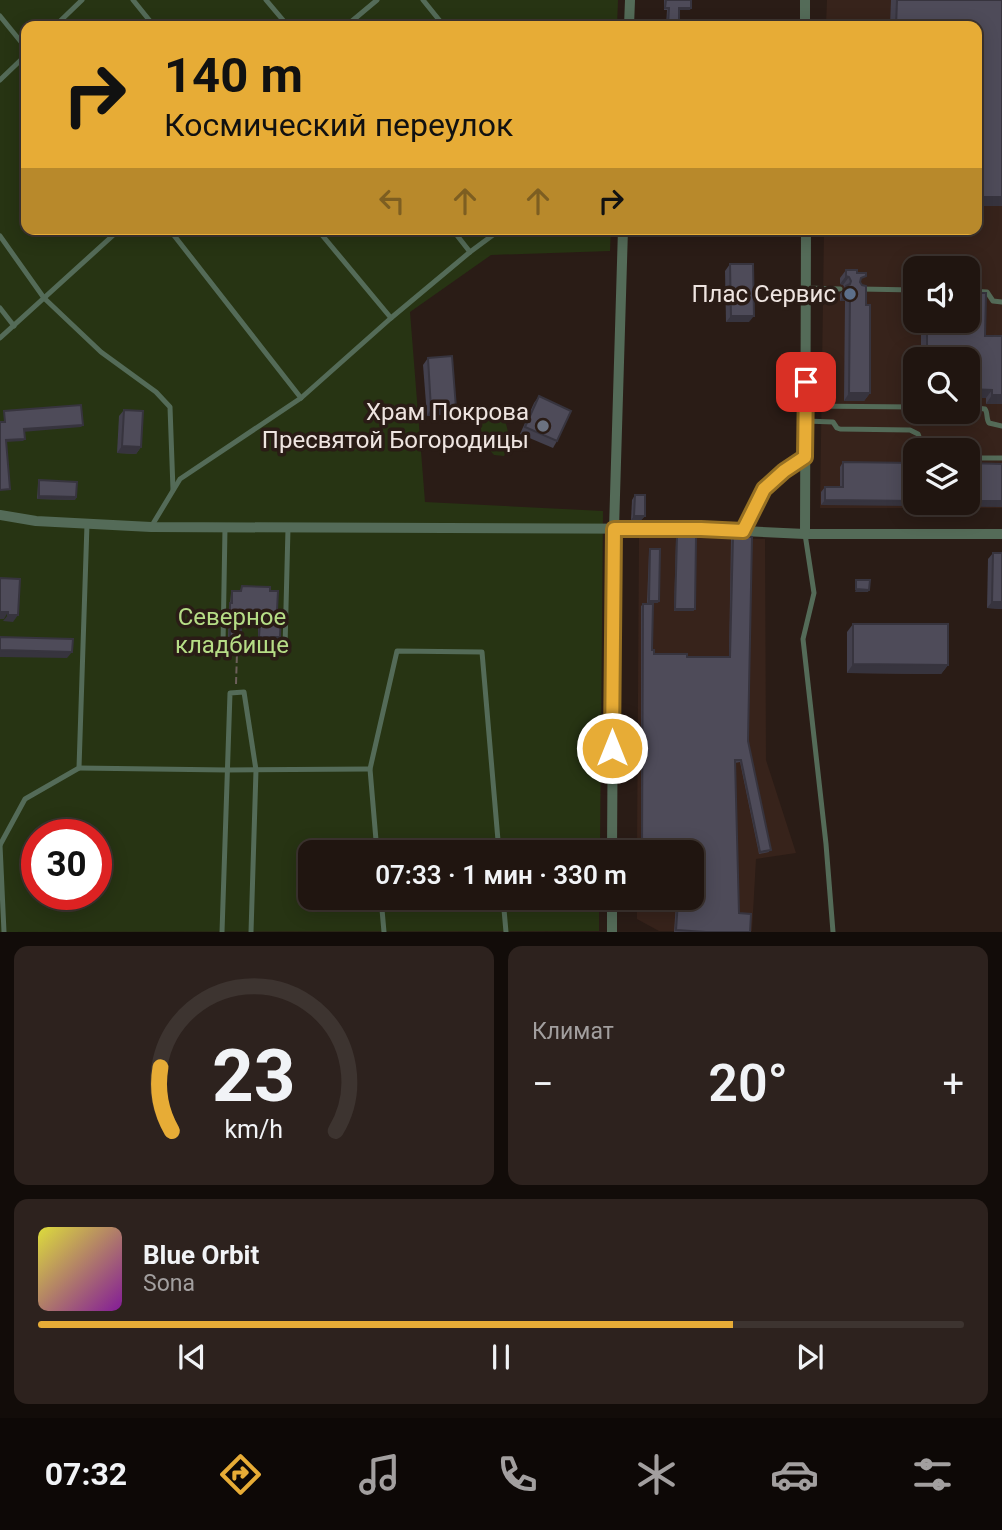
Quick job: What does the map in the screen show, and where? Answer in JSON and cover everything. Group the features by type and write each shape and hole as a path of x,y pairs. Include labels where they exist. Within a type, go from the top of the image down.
{"street":[{"path":"629,21 630,0"},
{"path":"805,0 805,21"},
{"path":"612,840 614,529 623,235"},
{"path":"805,534 806,235"},
{"path":"0,515 36,521 151,527 701,529 805,534 1002,534"},
{"path":"611,932 612,910"}],"lane":[{"path":"60,21 82,0"},
{"path":"133,0 149,21"},
{"path":"266,0 284,21"},
{"path":"352,21 377,0"},
{"path":"423,0 440,21"},
{"path":"0,16 21,42"},
{"path":"0,80 21,60"},
{"path":"0,338 113,235"},
{"path":"174,235 302,398"},
{"path":"322,235 391,318"},
{"path":"457,235 470,252"},
{"path":"151,527 180,479 302,398 391,318 493,235"},
{"path":"0,236 44,298 101,352 156,393 170,407 173,490"},
{"path":"807,288 840,289"},
{"path":"860,289 903,290"},
{"path":"980,292 987,292 993,302 1002,302"},
{"path":"0,307 14,326"},
{"path":"806,406 903,407"},
{"path":"980,408 987,411 989,423 1002,426"},
{"path":"806,421 833,422 839,429 910,430 920,438"},
{"path":"743,531 764,489 805,457"},
{"path":"980,458 1002,458"},
{"path":"79,768 87,524"},
{"path":"225,528 223,645 285,648 288,528"},
{"path":"805,534 814,593 803,639 833,932"},
{"path":"376,840 370,769 397,651 482,652 498,840"},
{"path":"222,932 230,693 236,692 244,692 256,770 251,932"},
{"path":"4,932 0,845 25,799 79,768 370,769"},
{"path":"382,910 384,932"},
{"path":"504,910 506,932"}],"path":[{"path":"236,692 237,645"}],"shaded area":[{"path":"827,0 1002,0 1002,508 980,508 980,438 903,438 903,508 820,508 824,235 982,235 982,21 826,21"},
{"path":"639,536 765,539 766,760 796,853 756,859 752,931 659,931 637,919 637,910 704,910 704,840 637,840"}],"green space":[{"name":"Северное кладбище","path":"0,0 618,0 617,21 21,21 21,235 611,235 610,251 491,255 410,312 425,502 603,511 600,840 298,840 298,910 599,910 599,931 0,932"},
{"path":"490,407 501,415 507,428 508,443 504,456 494,455 482,435 483,411"}],"building":[{"path":"666,0 691,0 691,8 679,8 679,21 668,21 669,8 665,8"},
{"path":"897,0 1002,0 1002,197 982,197 982,21 896,21"},
{"path":"730,264 753,264 754,316 731,316"},
{"path":"846,270 866,273 860,282 866,286 866,305 870,305 870,393 849,393 850,293 845,293 846,286 851,281 846,276"},
{"path":"980,293 986,293 985,336 1002,336 1002,395 992,395 992,390 980,390 980,347 927,347 927,333 980,333"},
{"path":"452,356 456,408 431,409 428,358"},
{"name":"Храм Покрова Пресвятой Богородицы","path":"539,396 571,411 557,441 525,427"},
{"path":"81,405 83,425 24,429 25,439 6,440 10,489 0,490 0,422 5,422 4,411"},
{"path":"124,410 143,411 141,447 122,446"},
{"path":"843,462 903,463 903,501 825,500 825,487 843,487"},
{"path":"980,463 1002,464 1002,501 980,501"},
{"path":"39,480 77,482 76,497 39,496"},
{"path":"635,495 645,495 645,516 634,516"},
{"path":"733,536 752,537 748,741 771,850 760,852 741,760 735,760 739,913 751,914 750,932 676,930 677,910 704,910 704,840 642,840 643,604 653,604 654,654 730,657"},
{"path":"677,537 696,537 695,609 675,609"},
{"path":"650,549 660,549 659,601 649,601"},
{"path":"993,553 1002,553 1002,602 992,602"},
{"path":"0,578 20,579 18,615 0,612"},
{"path":"856,580 870,580 869,590 856,589"},
{"path":"242,586 270,587 270,591 278,591 280,637 259,637 260,622 241,621 241,637 230,637 232,591 241,591"},
{"path":"853,624 948,624 948,665 853,664"},
{"path":"0,637 73,639 72,652 0,650"}],"place":[{"name":"Плас Сервис","path":"850,294"},
{"name":"Храм Покрова Пресвятой Богородицы","path":"543,426"}],"route":[{"path":"612,748 614,529 743,531 764,489 805,457 806,382"}]}
